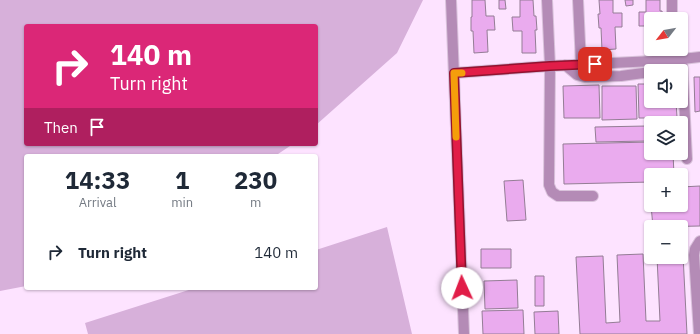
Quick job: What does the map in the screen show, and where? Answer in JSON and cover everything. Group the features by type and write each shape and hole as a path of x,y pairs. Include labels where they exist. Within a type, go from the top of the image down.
{"lane":[{"path":"451,0 464,334"},
{"path":"547,0 550,66 549,185 552,192 558,196 593,196"},
{"path":"578,0 581,64"},
{"path":"672,0 672,12"},
{"path":"674,56 681,116"},
{"path":"454,73 581,64 700,58"},
{"path":"667,64 674,60"},
{"path":"639,74 640,62"},
{"path":"565,65 578,75 584,76 621,76 644,73"},
{"path":"699,334 694,256 695,248 700,241"}],"shaded area":[{"path":"0,0 423,0 397,53 318,123 318,24 24,24 24,146 290,146 278,154 24,154 24,286 0,291"},
{"path":"387,227 412,334 88,334 85,323 189,290 318,290 318,249"}],"building":[{"path":"472,0 485,0 486,16 494,16 495,30 487,30 488,52 474,53 473,31 471,31"},
{"path":"499,0 505,0 506,9 499,9"},
{"path":"520,0 533,0 537,30 535,30 536,53 522,53 522,31 513,31 512,17 520,17"},
{"path":"599,0 613,0 613,13 622,13 622,27 615,27 616,49 602,50 601,28 599,28 598,14 600,14"},
{"path":"625,0 633,0 633,5 626,6"},
{"path":"646,0 660,0 660,11 662,12 646,12"},
{"path":"639,12 644,12 644,26 639,26"},
{"path":"694,77 700,77 700,111 695,112"},
{"path":"638,84 644,84 644,108 676,108 677,116 644,116 644,118 639,118"},
{"path":"599,85 600,118 564,118 563,86"},
{"path":"602,86 636,86 637,119 602,120"},
{"path":"644,126 644,141 596,142 595,127"},
{"path":"644,142 644,160 673,160 674,168 644,168 644,182 564,184 563,144"},
{"path":"523,180 526,220 507,221 504,181"},
{"path":"700,186 700,226 688,226 688,220 652,220 652,212 688,212 688,187"},
{"path":"481,249 511,249 511,268 481,268"},
{"path":"643,254 646,321 660,321 657,264 683,264 687,334 580,334 576,257 603,256 606,323 620,322 617,255"},
{"path":"535,276 544,276 544,306 535,306"},
{"path":"517,280 518,308 485,309 484,281"},
{"path":"523,310 524,334 483,334 482,311"},
{"path":"558,311 559,334 535,334 534,312"}],"slow traffic":[{"path":"456,137 454,73 462,73"}],"route":[{"path":"462,288 454,73 595,64"}]}
